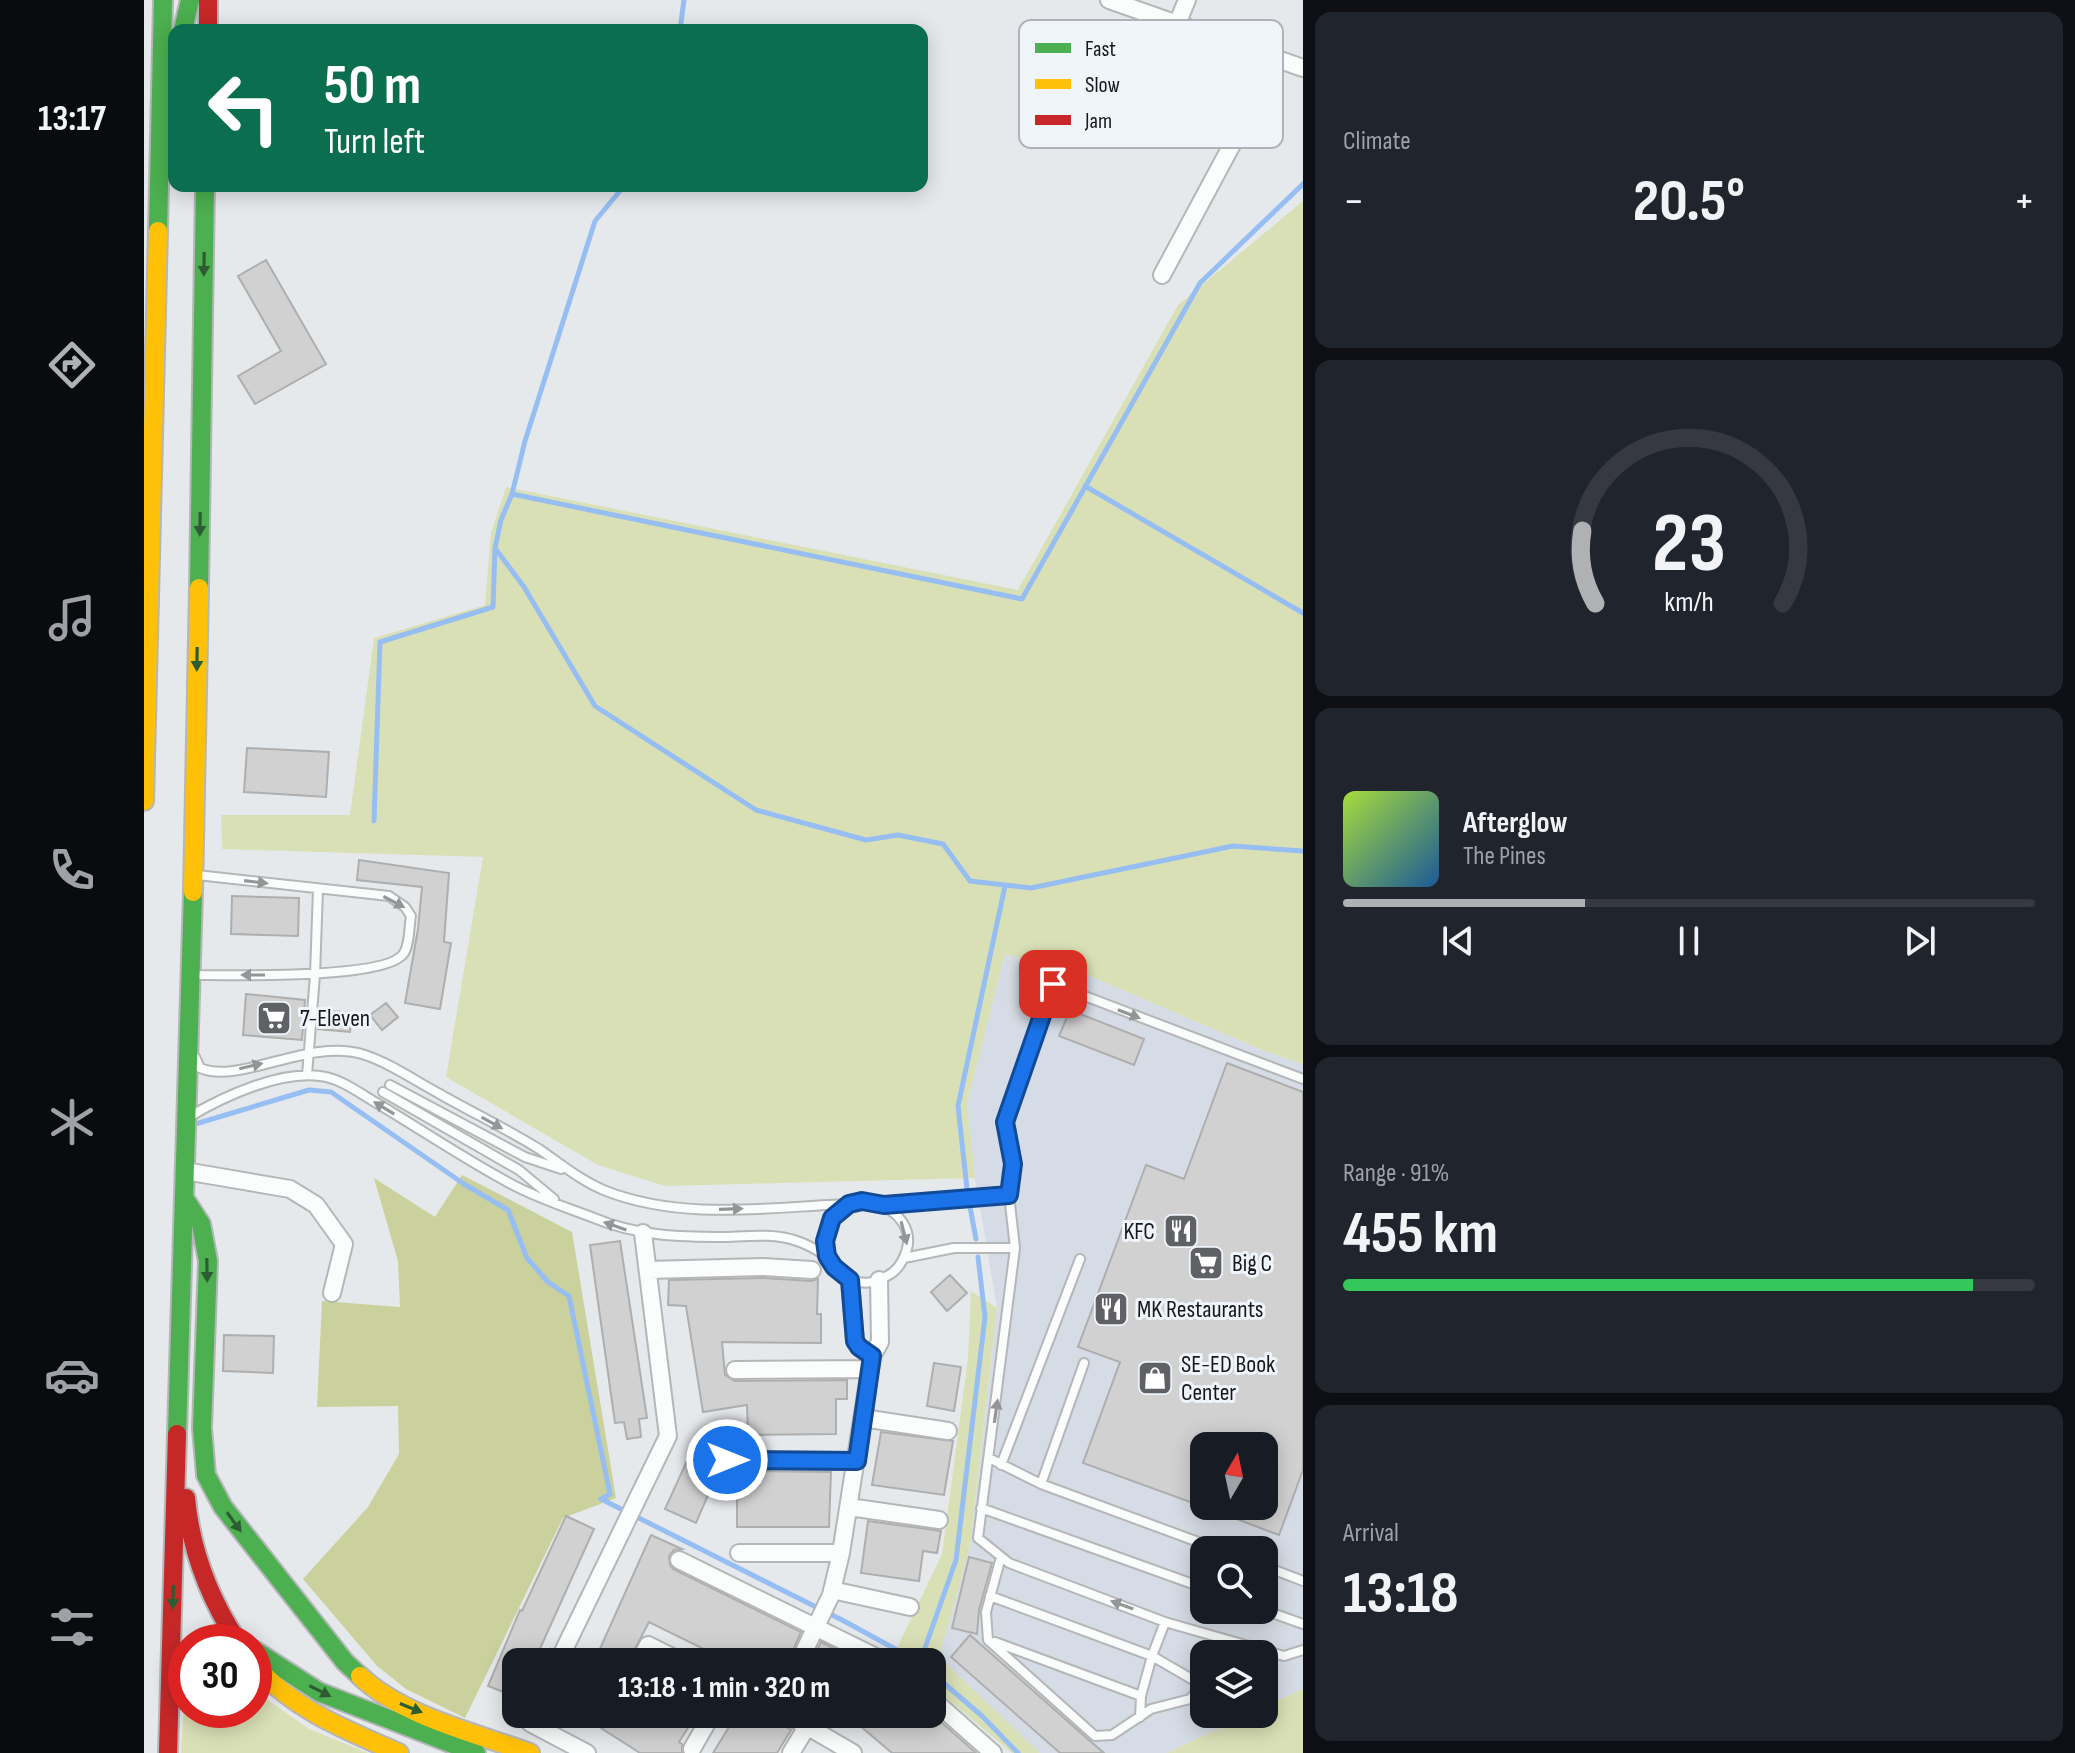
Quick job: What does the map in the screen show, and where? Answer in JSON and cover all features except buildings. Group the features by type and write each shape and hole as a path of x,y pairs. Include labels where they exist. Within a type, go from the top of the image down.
{"main road":[{"path":"144,801 163,0"},
{"path":"184,24 190,0"},
{"path":"208,0 208,24"},
{"path":"159,139 168,98"},
{"path":"168,1753 194,875 205,192"},
{"path":"184,1198 201,1224 208,1261 202,1428 206,1475 223,1507 345,1662 376,1691 419,1712 524,1751"},
{"path":"179,1379 187,1514 198,1560 214,1603 227,1624"},
{"path":"272,1662 319,1692 476,1753"},
{"path":"272,1681 311,1711 399,1753"}],"street":[{"path":"1109,0 1166,20"},
{"path":"1179,20 1187,0"},
{"path":"1283,61 1303,68"},
{"path":"1162,275 1230,148"},
{"path":"185,1171 290,1189 316,1205 344,1244 332,1293"},
{"path":"565,1648 666,1444 669,1429 643,1233"},
{"path":"648,1270 763,1267 812,1270"},
{"path":"850,1280 855,1341 871,1362"},
{"path":"806,1648 831,1592 841,1553 871,1362 880,1342 879,1280"},
{"path":"735,1370 871,1362"},
{"path":"863,1418 948,1431"},
{"path":"727,1460 857,1461"},
{"path":"849,1507 939,1520"},
{"path":"739,1553 841,1553"},
{"path":"679,1560 818,1622 862,1648"},
{"path":"831,1592 910,1607"},
{"path":"946,1711 993,1753"},
{"path":"524,1751 530,1728"},
{"path":"548,1728 587,1753"},
{"path":"692,1749 704,1728"},
{"path":"791,1753 806,1728"},
{"path":"813,1728 853,1753"}],"lane":[{"path":"191,975 315,975 394,962 405,952 411,916 405,907 389,896 194,875"},
{"path":"307,1075 318,889"},
{"path":"1303,1079 1053,984 1005,1122 1013,1164 1009,1195 1015,1248 978,1538 1009,1563 1165,1622 1284,1656 1303,1650"},
{"path":"189,1045 200,1068 217,1072 308,1052 361,1054 539,1150 606,1191 659,1207 702,1210 862,1201 884,1205 1009,1195"},
{"path":"187,1118 221,1098 290,1076 323,1076 340,1082 518,1188 617,1227 676,1237 776,1236 797,1241 827,1256"},
{"path":"561,1204 519,1170 386,1089 525,1157 569,1171"},
{"path":"849,1204 832,1218 826,1232 827,1256 834,1267 850,1280 860,1283 893,1274 904,1258 907,1235 899,1218 884,1205"},
{"path":"904,1258 954,1248 1015,1248"},
{"path":"1001,1465 1080,1259"},
{"path":"1041,1484 1084,1363"},
{"path":"989,1458 1041,1484 1190,1539"},
{"path":"981,1508 1190,1583"},
{"path":"990,1596 1152,1656 1202,1685 1190,1699 1151,1709 1112,1735 1095,1736 988,1640 986,1612 990,1596 1001,1557"},
{"path":"1278,1571 1303,1581"},
{"path":"1278,1615 1303,1624"},
{"path":"1140,1717 1141,1696 1165,1622"},
{"path":"988,1640 1141,1696"}],"shaded area":[{"path":"1005,954 1083,973 1267,1052 1303,1064 1303,1092 1227,1064 1184,1179 1146,1166 1079,1346 1120,1362 1083,1463 1190,1503 1190,1520 1237,1520 1278,1535 1303,1475 1303,1689 1278,1701 1278,1640 1190,1640 1190,1728 1220,1728 1167,1753 1040,1753 946,1665 946,1648 941,1648 970,1547 997,1308 975,1178 967,1103"}],"green space":[{"path":"1303,201 1303,1064 1267,1052 1083,973 1005,954 967,1103 975,1178 665,1186 598,1165 446,1077 483,857 222,849 221,815 350,815 374,638 485,605 491,533 506,487 1018,590 1178,305"},
{"path":"462,1175 572,1232 616,1498 563,1518 465,1718 406,1689 377,1666 303,1579 368,1507 399,1454 398,1406 317,1407 322,1301 400,1307 398,1261 374,1178 435,1217"},
{"path":"971,1291 997,1308 970,1547 942,1648 897,1648 942,1554 968,1358"},
{"path":"946,1664 1040,1753 1012,1753 946,1698"},
{"path":"1303,1689 1303,1753 1167,1753 1220,1728 1278,1728 1278,1701"},
{"path":"272,1703 309,1729 368,1753 181,1753 182,1728 272,1728"}],"waterway":[{"path":"681,24 684,0"},
{"path":"512,494 1022,599 1200,283 1303,184"},
{"path":"374,821 380,642 493,607 495,548 501,520 512,494 525,441 595,221 619,192"},
{"path":"1085,486 1303,613"},
{"path":"495,548 524,587 595,706 756,810 866,840 898,835 943,844 970,881 1031,888 1233,846 1303,851"},
{"path":"967,1189 958,1106 1005,886"},
{"path":"192,1125 309,1090 331,1092 464,1184 508,1210 527,1258 548,1282 569,1296 610,1494 601,1499 893,1648"},
{"path":"970,1207 976,1239"},
{"path":"925,1648 956,1560 985,1317 978,1257"},
{"path":"946,1685 1018,1753"}],"traffic: fast":[{"path":"158,231 163,0"},
{"path":"184,24 190,0"},
{"path":"199,588 205,192"},
{"path":"177,1434 193,892"},
{"path":"184,1198 201,1224 208,1261 202,1428 206,1475 223,1507 345,1662 360,1676"},
{"path":"272,1662 319,1692 476,1753"}],"traffic: slow":[{"path":"144,801 158,231"},
{"path":"193,892 199,588"},
{"path":"360,1676 377,1690 418,1713 530,1753"},
{"path":"272,1683 321,1717 399,1753"}],"traffic: jam":[{"path":"208,0 208,24"},
{"path":"168,1753 177,1434"},
{"path":"186,1498 197,1555 227,1624"}],"place":[{"name":"7-Eleven","path":"274,1018"},
{"name":"KFC","path":"1181,1231"},
{"name":"Big C","path":"1206,1263"},
{"name":"MK Restaurants","path":"1111,1309"},
{"name":"SE-ED Book Center","path":"1155,1378"}],"route":[{"path":"727,1460 857,1461 872,1356 855,1341 850,1280 834,1267 827,1256 826,1232 838,1211 862,1201 884,1205 1009,1195 1013,1164 1005,1122 1053,984"}]}
